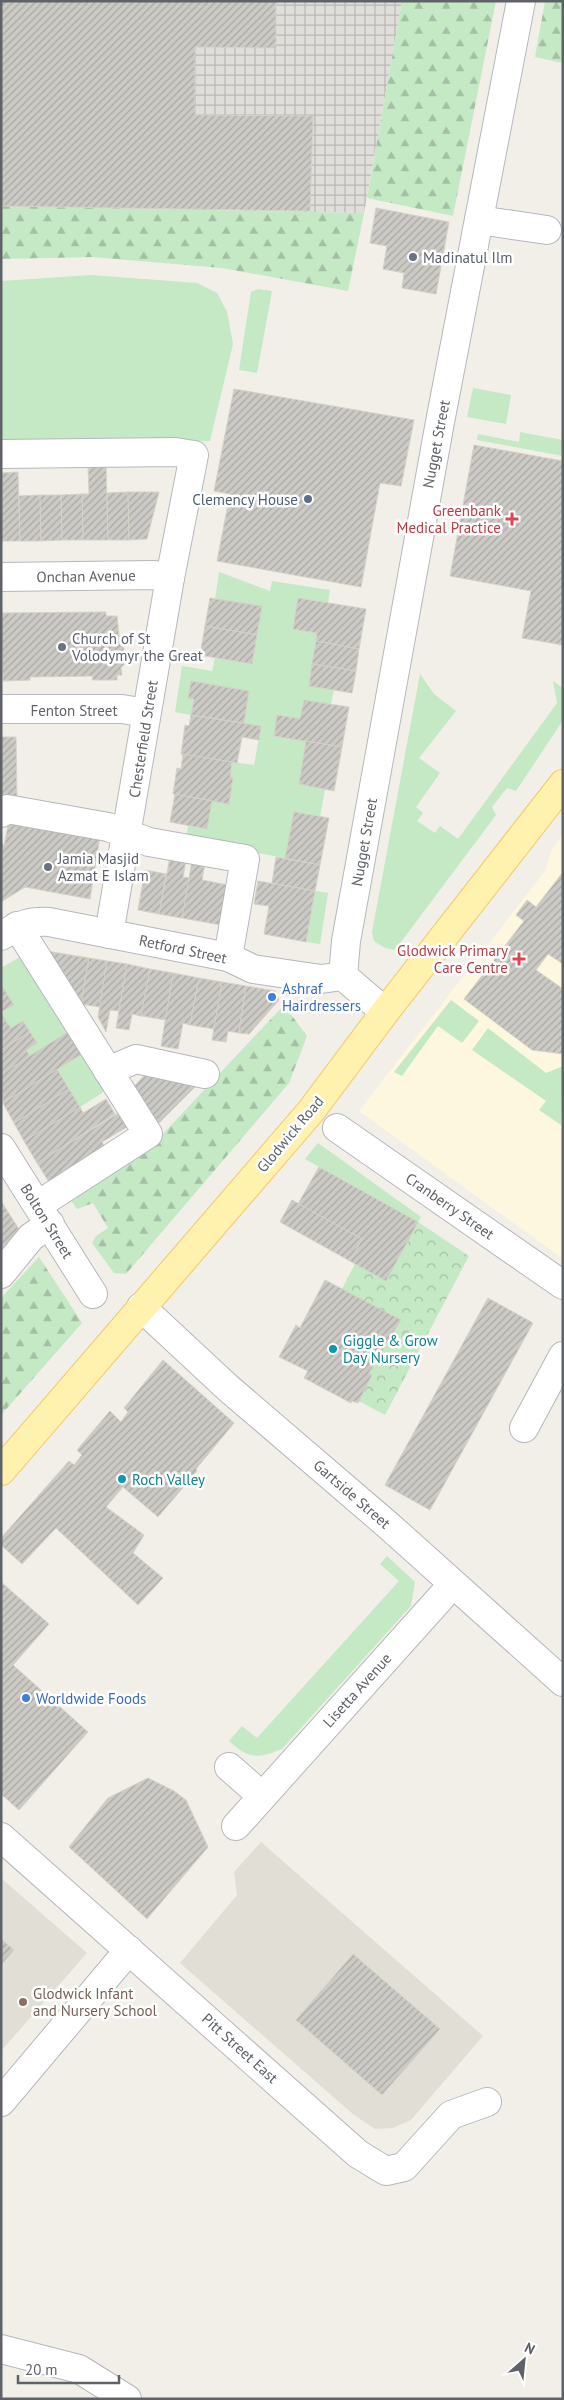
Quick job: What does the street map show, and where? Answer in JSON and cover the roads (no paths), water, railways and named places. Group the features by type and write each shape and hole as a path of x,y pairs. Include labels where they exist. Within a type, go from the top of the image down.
{"main road":[{"name":"Glodwick Road","path":"1,1471 140,1307 311,1111 385,1012 563,784"}],"street":[{"name":"Nugget Street","path":"343,976 346,941 387,708 521,1"},
{"path":"479,220 547,230"},
{"name":"Chesterfield Street","path":"1,454 175,452 194,455 146,713 128,833 110,934"},
{"name":"Onchan Avenue","path":"1,577 146,575 170,578"},
{"name":"Fenton Street","path":"1,709 122,709 146,713"},
{"path":"1,813 7,809 128,833 148,842 245,859 228,957"},
{"name":"Retford Street","path":"9,931 32,922 49,922 228,957 252,969 321,979 343,976"},
{"path":"1,1274 31,1237 44,1215 148,1134 108,1070 9,931"},
{"path":"343,976 385,1012"},
{"path":"108,1070 136,1059 205,1074"},
{"name":"Cranberry Street","path":"337,1128 563,1285"},
{"name":"Bolton Street","path":"1,1148 93,1294"},
{"name":"Gartside Street","path":"140,1307 563,1682"},
{"path":"524,1428 563,1356"},
{"name":"Lisetta Avenue","path":"236,1826 453,1584"},
{"path":"229,1767 262,1796"},
{"name":"Pitt Street East","path":"1,1837 358,2154 386,2172 404,2167 451,2116 487,2102"},
{"path":"1,2102 130,1950"},
{"path":"1,2349 79,2369 127,2399"}],"place":[{"name":"Madinatul Ilm","path":"413,257"},
{"name":"Clemency House","path":"308,499"},
{"name":"Greenbank Medical Practice","path":"512,519"},
{"name":"Church of St Volodymyr the Great","path":"62,647"},
{"name":"Jamia Masjid Azmat E Islam","path":"48,867"},
{"name":"Glodwick Primary Care Centre","path":"519,959"},
{"name":"Ashraf Hairdressers","path":"272,997"},
{"name":"Giggle & Grow Day Nursery","path":"333,1349"},
{"name":"Roch Valley","path":"122,1479"},
{"name":"Worldwide Foods","path":"26,1698"},
{"name":"Glodwick Infant and Nursery School","path":"23,2002"}]}
